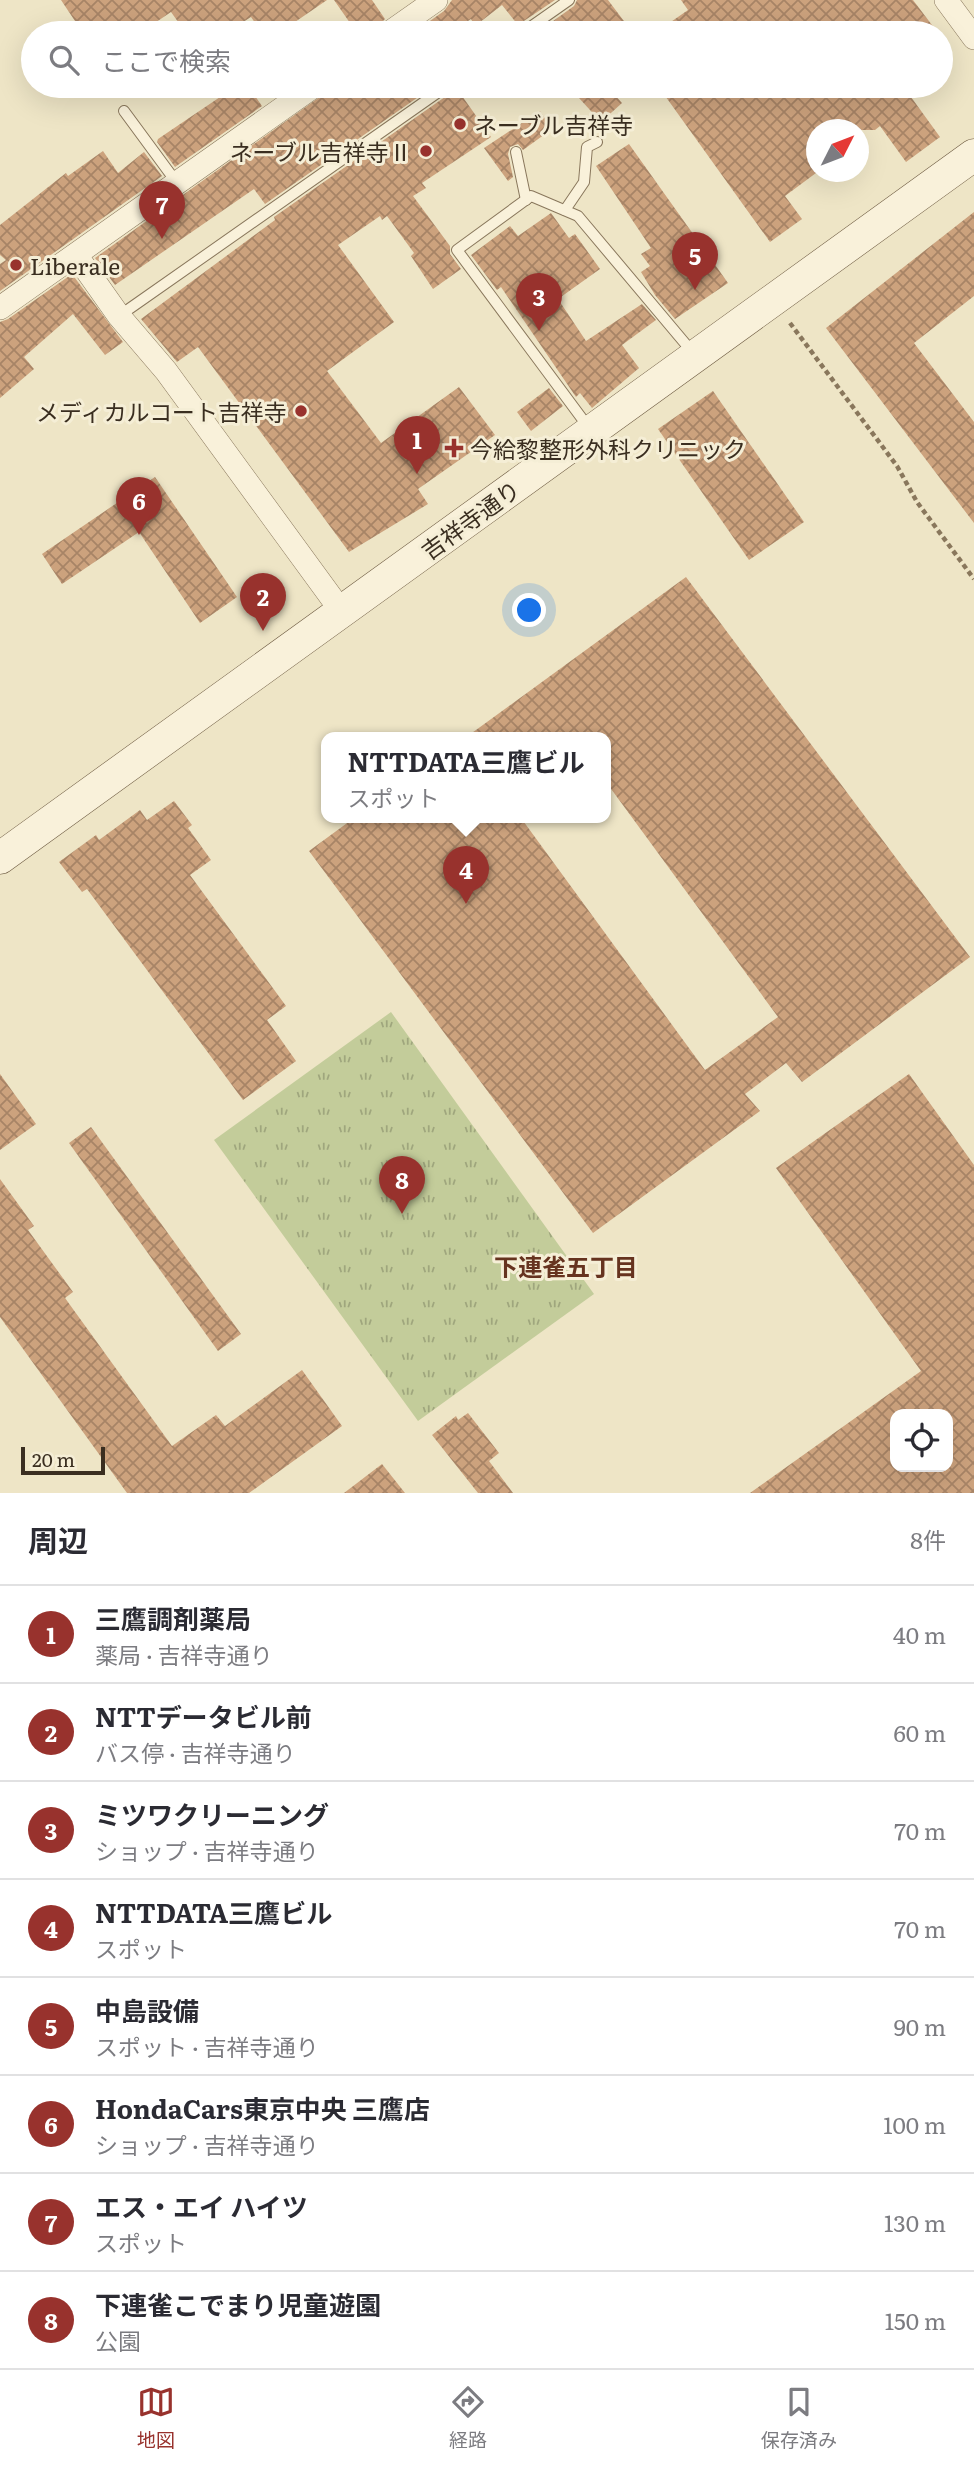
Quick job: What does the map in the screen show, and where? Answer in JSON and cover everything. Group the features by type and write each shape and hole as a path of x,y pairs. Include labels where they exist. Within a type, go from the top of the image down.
{"main road":[{"name":"吉祥寺通り","path":"0,858 974,155"}],"street":[{"path":"406,21 436,0"},
{"path":"946,0 974,38"},
{"path":"0,308 297,98"},
{"path":"76,256 119,316 166,371 342,611"}],"lane":[{"path":"539,21 569,0"},
{"path":"119,316 430,98"},
{"path":"124,111 177,183"},
{"path":"565,210 584,182 587,147 597,142"},
{"path":"516,152 526,200"},
{"path":"591,431 457,250 531,196 578,216 695,356"}],"path":[{"path":"774,299 897,466 917,502 974,579"}],"green space":[{"path":"391,1012 594,1294 418,1421 214,1140"}],"building":[{"path":"61,0 327,0 296,21 254,21 251,17 245,21 177,21 171,12 158,21 75,21"},
{"path":"334,0 372,0 385,19 383,21 349,21"},
{"path":"452,0 555,0 524,21 515,21 502,5 481,21 430,21 444,11"},
{"path":"577,0 608,0 624,21 553,21 574,6"},
{"path":"681,0 913,0 929,21 672,21 688,10"},
{"path":"219,98 256,98 262,106 175,167 157,142"},
{"path":"318,98 417,98 265,204 254,189 115,285 95,258"},
{"path":"443,98 463,98 491,137 422,183 426,188 413,196 450,246 450,254 461,269 433,289 411,256 414,253 387,216 382,220 380,216 338,245 394,322 327,371 381,443 459,387 495,435 418,489 428,504 349,552 198,347 177,362 141,319 275,220 274,217"},
{"path":"579,98 618,98 622,103 601,122"},
{"path":"667,98 912,98 940,137 906,162 880,126 869,130 869,119 806,119 806,180 785,196 802,219 770,242"},
{"path":"540,111 552,129 523,150 518,144 510,147 508,154 513,177 508,181 484,148"},
{"path":"629,144 728,283 675,319 655,295 641,272 650,266 641,254 651,248 596,166"},
{"path":"103,151 118,173 144,152 162,176 0,291 0,264 6,260 0,255 0,225 66,173 68,176"},
{"path":"974,212 974,296 914,343 974,422 974,523 826,328"},
{"path":"551,213 569,238 575,234 600,269 558,299 586,341 642,304 656,320 622,345 639,368 592,408 580,393 576,397 501,287 497,290 471,255 510,226 518,236"},
{"path":"72,274 123,342 105,355 73,314 24,357 34,369 0,398 0,322"},
{"path":"549,388 563,406 531,431 517,412"},
{"path":"713,391 804,522 749,560 658,429"},
{"path":"155,477 237,597 200,623 139,532 62,584 42,554"},
{"path":"686,577 970,957 802,1082 786,1063 745,1094 760,1111 593,1233 309,851 347,823 525,823 705,1070 778,1017 611,789 611,732 473,732"},
{"path":"174,801 192,825 188,828 211,860 190,875 286,1006 267,1020 296,1061 243,1100 87,889 82,892 59,862 96,835 99,840 140,810 147,820"},
{"path":"0,1074 36,1124 0,1150"},
{"path":"909,1074 974,1165 974,1493 750,1493 921,1371 776,1168"},
{"path":"91,1127 241,1334 218,1351 69,1143"},
{"path":"0,1179 34,1226 28,1230 73,1292 65,1298 172,1446 216,1415 225,1426 302,1370 342,1426 249,1493 127,1493 0,1317"},
{"path":"468,1413 499,1453 489,1461 513,1493 478,1493 432,1435 456,1416 458,1420"},
{"path":"382,1464 405,1493 344,1493"}],"place":[{"name":"ネーブル吉祥寺","path":"460,124"},
{"name":"ネーブル吉祥寺Ⅱ","path":"426,151"},
{"name":"エス・エイ ハイツ","path":"162,239"},
{"name":"Liberale","path":"16,265"},
{"name":"中島設備","path":"695,290"},
{"name":"ミツワクリーニング","path":"539,331"},
{"name":"メディカルコート吉祥寺","path":"301,411"},
{"name":"今給黎整形外科クリニック","path":"454,448"},
{"name":"三鷹調剤薬局","path":"417,474"},
{"name":"HondaCars東京中央 三鷹店","path":"139,535"},
{"name":"NTTデータビル前","path":"263,631"},
{"name":"NTTDATA三鷹ビル","path":"466,904"},
{"name":"下連雀こでまり児童遊園","path":"402,1214"}],"district":[{"name":"下連雀五丁目","path":"566,1265"}]}
